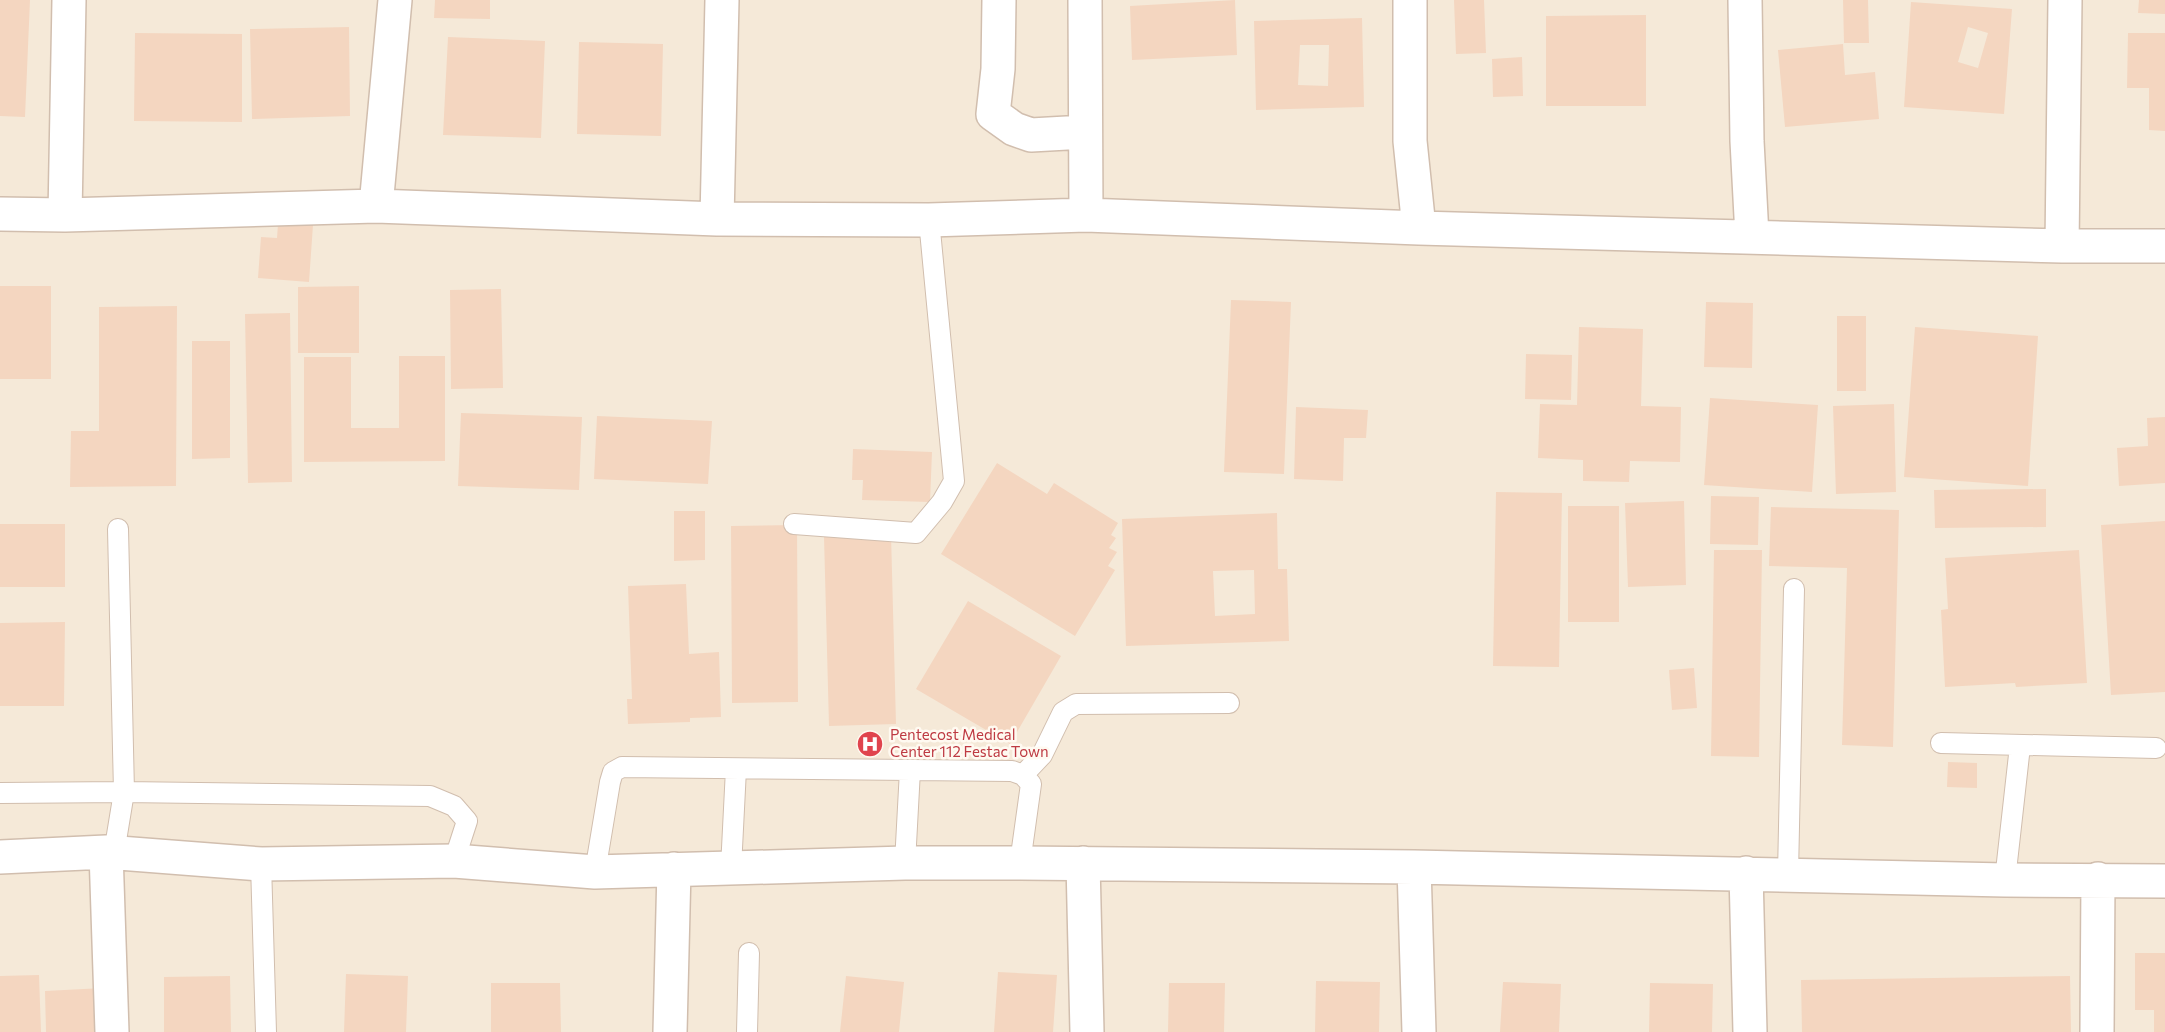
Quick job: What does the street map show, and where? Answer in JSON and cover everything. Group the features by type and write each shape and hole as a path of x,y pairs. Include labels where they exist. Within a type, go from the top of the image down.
{"street":[{"path":"65,216 69,0"},
{"path":"376,206 395,0"},
{"path":"717,219 722,0"},
{"path":"999,0 998,69 993,114 1014,129 1031,135 1085,132"},
{"path":"1084,0 1086,216"},
{"path":"1410,0 1410,141 1419,228"},
{"path":"1745,0 1747,141 1752,236"},
{"path":"2062,246 2065,0"},
{"path":"0,214 65,216 376,206 717,219 928,220 1086,216 2062,246 2165,246"},
{"path":"110,852 112,1032"},
{"path":"0,857 110,852 261,864 454,861 595,872 905,863 1083,863 2165,881"},
{"path":"1083,863 1087,1032"},
{"path":"1414,867 1419,1032"},
{"path":"670,1032 674,869"},
{"path":"1746,873 1750,1032"},
{"path":"2097,1032 2098,879"}],"lane":[{"path":"794,524 916,533 942,502 954,481 928,220"},
{"path":"110,852 124,792 118,529"},
{"path":"1788,874 1794,589"},
{"path":"1023,775 1042,755 1063,712 1076,704 1229,703"},
{"path":"1941,743 2156,748"},
{"path":"2005,880 2020,746"},
{"path":"595,872 613,772 622,767 1012,771 1023,775 1031,784 1020,863"},
{"path":"731,868 736,769"},
{"path":"905,863 910,770"},
{"path":"0,793 124,792 430,796 454,806 467,821 454,861"},
{"path":"261,864 266,1032"},
{"path":"747,1032 749,953"}],"shaded area":[{"path":"0,0 2165,0 2165,1032 0,1032"}],"building":[{"path":"0,0 30,0 25,117 0,116"},
{"path":"435,0 490,0 490,19 434,18"},
{"path":"1235,0 1237,55 1132,60 1130,6"},
{"path":"1454,0 1484,0 1486,53 1456,54"},
{"path":"1843,0 1868,0 1869,43 1844,43"},
{"path":"2139,0 2165,0 2165,14 2138,13"},
{"path":"1911,2 2012,9 2004,114 1904,107","holes":["1968,27 1988,33 1978,68 1958,62"]},
{"path":"1646,15 1646,106 1546,106 1546,16"},
{"path":"1362,18 1364,107 1256,110 1254,21","holes":["1300,45 1329,45 1328,86 1298,85"]},
{"path":"349,27 350,116 252,119 250,29"},
{"path":"135,33 242,34 242,122 134,121"},
{"path":"2128,33 2165,33 2165,131 2149,130 2149,88 2127,88"},
{"path":"448,37 545,41 541,138 443,135"},
{"path":"579,42 663,44 661,136 577,134"},
{"path":"1843,44 1845,75 1875,72 1879,119 1785,127 1778,50"},
{"path":"1522,57 1523,96 1493,97 1492,59"},
{"path":"278,224 313,225 309,282 258,278 261,237 277,238"},
{"path":"0,286 51,286 51,379 0,379"},
{"path":"359,286 359,353 298,353 298,287"},
{"path":"501,289 503,388 451,389 450,290"},
{"path":"1231,300 1291,302 1284,474 1224,472"},
{"path":"1706,302 1753,303 1752,368 1704,367"},
{"path":"177,306 176,486 70,487 71,431 99,431 99,307"},
{"path":"290,313 292,482 248,483 245,314"},
{"path":"1837,316 1866,316 1866,391 1837,391"},
{"path":"1579,327 1643,329 1641,406 1681,407 1680,462 1630,461 1629,482 1583,481 1583,460 1538,458 1540,404 1577,405"},
{"path":"1915,327 2038,336 2028,486 1904,477"},
{"path":"192,341 230,341 230,458 192,459"},
{"path":"1526,354 1572,355 1571,400 1525,399"},
{"path":"399,356 445,356 445,461 304,462 304,357 351,357 351,428 399,428"},
{"path":"1710,398 1818,405 1812,492 1704,485"},
{"path":"1894,404 1896,492 1836,494 1833,406"},
{"path":"1296,407 1368,410 1366,438 1344,438 1343,481 1294,479"},
{"path":"461,413 582,417 579,490 458,486"},
{"path":"597,416 712,421 708,484 594,479"},
{"path":"2165,417 2165,483 2119,486 2117,448 2148,446 2147,418"},
{"path":"853,449 932,452 930,502 862,500 863,480 852,480"},
{"path":"997,463 1047,494 1054,483 1118,523 1111,535 1116,538 1109,548 1117,552 1108,566 1115,570 1075,636 941,554"},
{"path":"2046,489 2046,527 1935,528 1934,490"},
{"path":"1496,492 1562,493 1559,667 1493,666"},
{"path":"1711,496 1759,497 1758,545 1710,544"},
{"path":"1684,501 1686,585 1628,587 1625,503"},
{"path":"1568,506 1619,506 1619,622 1568,622"},
{"path":"1771,507 1899,510 1893,747 1842,745 1847,568 1769,566"},
{"path":"674,511 705,511 705,560 674,561"},
{"path":"1277,513 1278,569 1287,569 1289,641 1126,646 1122,519","holes":["1254,570 1255,614 1215,616 1213,571"]},
{"path":"2165,521 2165,692 2111,695 2101,525"},
{"path":"0,524 65,524 65,587 0,587"},
{"path":"797,525 798,702 732,703 731,526"},
{"path":"891,534 896,724 829,726 824,537"},
{"path":"1714,550 1762,550 1759,757 1711,756"},
{"path":"2079,550 2087,683 2016,687 2015,683 1945,687 1941,610 1948,609 1945,558"},
{"path":"686,584 689,654 719,652 721,717 690,718 690,722 628,724 627,699 632,699 628,586"},
{"path":"968,601 1061,656 1010,744 916,689"},
{"path":"65,622 64,706 0,706 0,623"},
{"path":"1694,668 1697,708 1672,710 1669,670"},
{"path":"1948,762 1977,763 1977,788 1947,787"},
{"path":"2135,953 2165,953 2165,1032 2154,1032 2154,1010 2135,1010"},
{"path":"998,972 1057,975 1053,1032 994,1032"},
{"path":"346,974 408,976 406,1032 344,1032"},
{"path":"39,975 41,1032 0,1032 0,976"},
{"path":"230,976 231,1032 164,1032 164,977"},
{"path":"846,976 904,982 899,1032 840,1032"},
{"path":"2070,976 2071,1032 1802,1032 1801,980"},
{"path":"1316,981 1380,982 1379,1032 1315,1032"},
{"path":"1503,982 1561,984 1559,1032 1500,1032"},
{"path":"491,983 560,983 561,1032 491,1032"},
{"path":"1169,983 1225,983 1224,1032 1168,1032"},
{"path":"1650,983 1713,984 1712,1032 1649,1032"},
{"path":"103,988 104,1032 46,1032 45,991"}],"place":[{"name":"Pentecost Medical Center 112 Festac Town","path":"870,744"}]}
